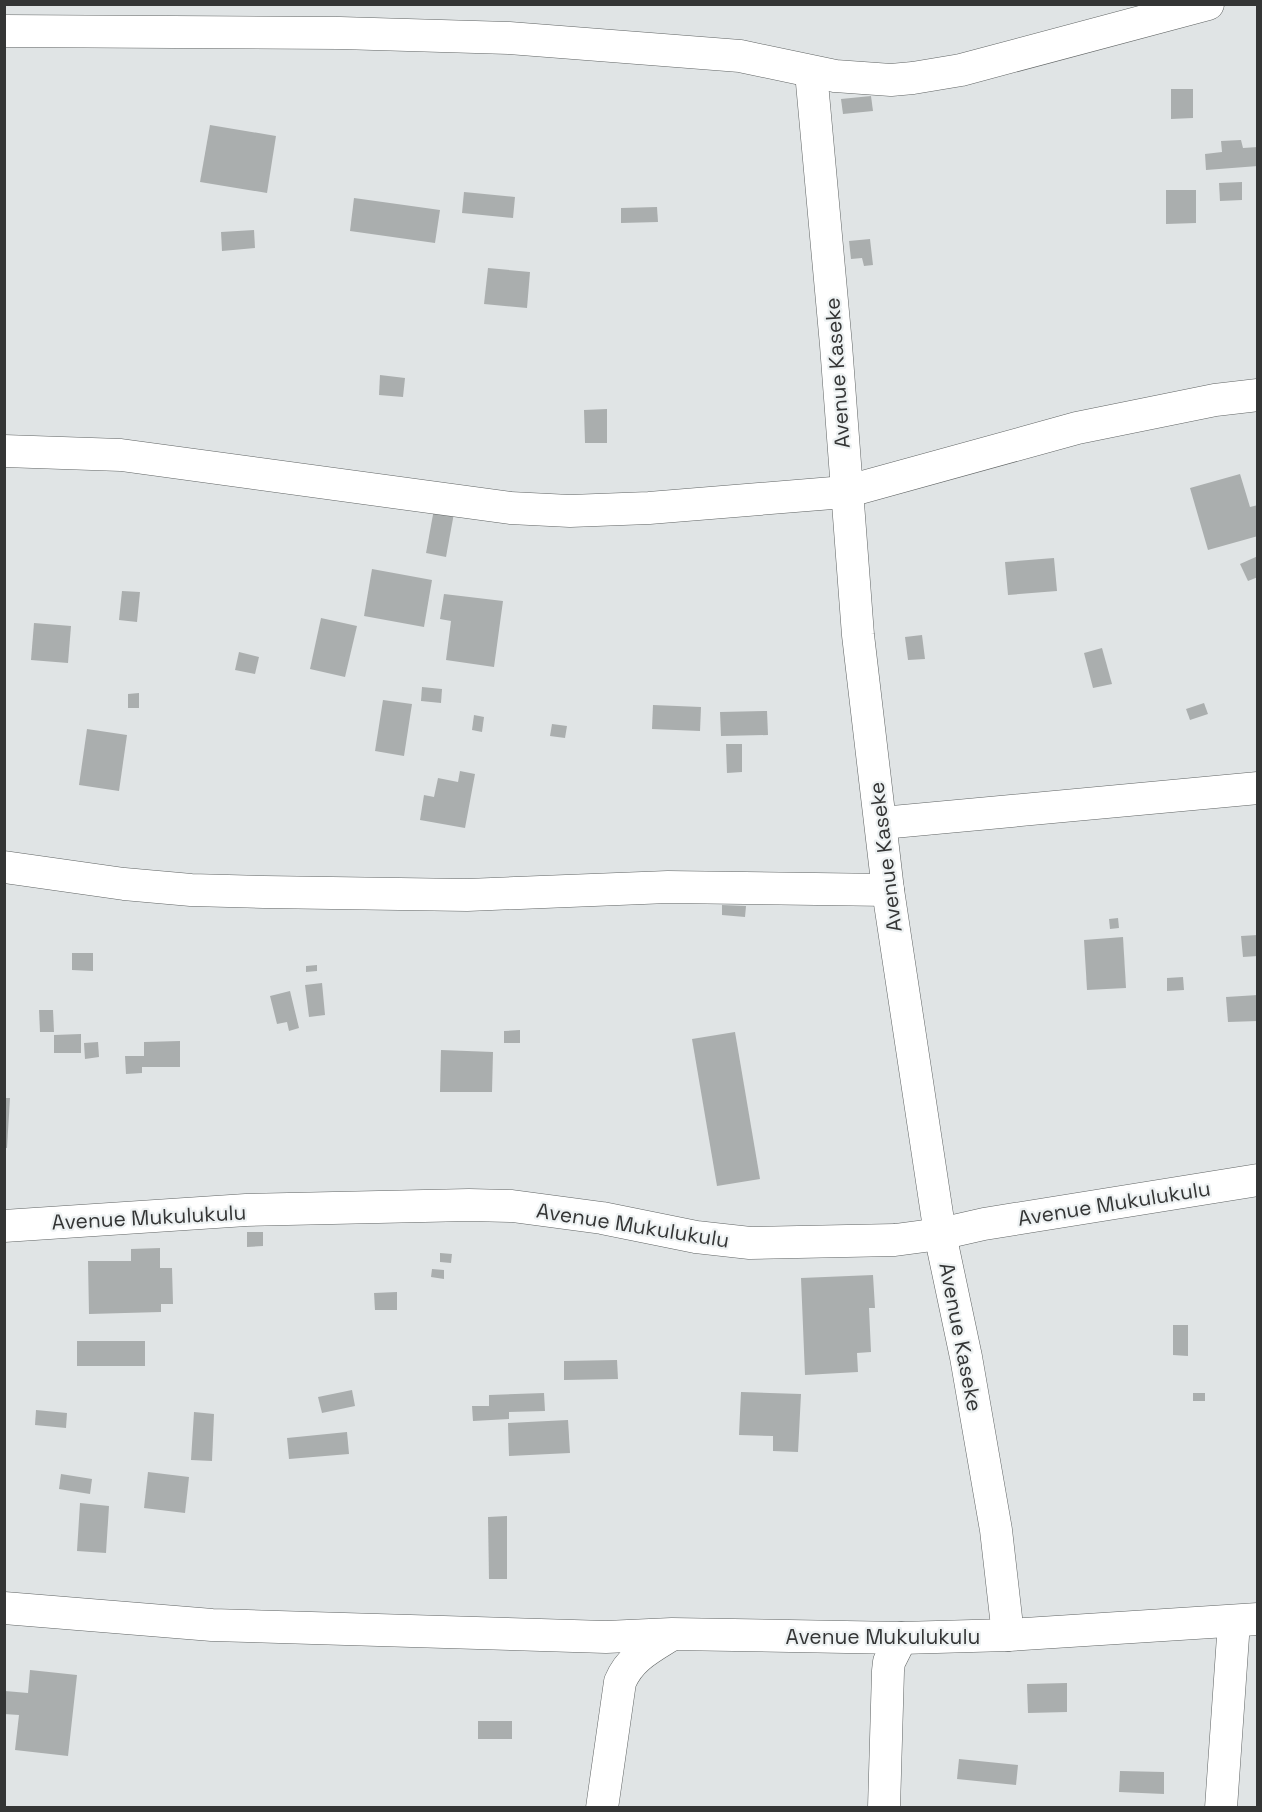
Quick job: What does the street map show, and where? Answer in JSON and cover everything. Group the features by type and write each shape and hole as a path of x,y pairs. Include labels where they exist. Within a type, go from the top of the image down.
{"street":[{"path":"4,30 340,33 509,38 740,56 775,61 811,72 891,80 952,72 1208,4"},
{"name":"Avenue Kaseke","path":"811,72 836,345 858,635 888,890 940,1234 966,1357 996,1530 1008,1635"},
{"path":"4,451 121,455 224,467 385,493 510,508 560,510 649,508 846,492 1088,426 1204,402 1257,395"},
{"path":"882,824 1257,788"},
{"path":"4,867 135,885 264,892 467,895 668,887 888,890"},
{"name":"Avenue Mukulukulu","path":"4,1226 246,1210 469,1205 512,1206 602,1218 696,1237 750,1243 884,1240 940,1234 984,1224 1257,1180"},
{"name":"Avenue Mukulukulu","path":"4,1608 223,1625 596,1637 672,1634 901,1638 1008,1635 1246,1620"},
{"path":"1221,1808 1246,1620"},
{"path":"602,1808 620,1682 625,1669 636,1657 672,1634"},
{"path":"884,1808 888,1671 889,1662 901,1638"}],"building":[{"path":"1171,89 1193,89 1193,118 1171,119"},
{"path":"871,96 873,111 843,114 841,99"},
{"path":"210,125 276,136 267,193 200,182"},
{"path":"1241,140 1243,148 1258,147 1258,166 1206,170 1205,154 1222,152 1221,141"},
{"path":"1242,182 1242,200 1220,201 1219,183"},
{"path":"1166,190 1196,190 1196,223 1166,224"},
{"path":"464,192 515,197 513,218 462,213"},
{"path":"354,198 440,210 435,243 350,231"},
{"path":"657,207 658,222 621,223 621,208"},
{"path":"254,230 255,248 222,251 221,232"},
{"path":"870,239 873,265 864,266 862,258 851,259 849,241"},
{"path":"488,268 530,272 527,308 484,304"},
{"path":"380,375 405,378 403,397 379,395"},
{"path":"607,409 607,443 585,443 584,410"},
{"path":"1240,474 1250,507 1258,505 1258,536 1208,550 1190,488"},
{"path":"434,509 454,513 446,557 426,553"},
{"path":"1258,556 1258,577 1248,581 1240,564"},
{"path":"1054,558 1057,591 1008,595 1005,562"},
{"path":"372,569 432,580 424,627 364,616"},
{"path":"122,591 140,592 137,622 119,620"},
{"path":"444,594 503,601 494,667 446,660 451,621 440,619"},
{"path":"321,618 357,626 345,677 310,669"},
{"path":"34,623 71,626 68,663 31,660"},
{"path":"922,635 925,659 908,660 905,637"},
{"path":"1102,648 1112,684 1093,688 1084,653"},
{"path":"239,652 259,657 255,674 235,670"},
{"path":"422,687 442,689 441,703 421,701"},
{"path":"139,693 139,708 128,708 128,694"},
{"path":"383,700 412,704 404,756 375,751"},
{"path":"1204,703 1208,714 1190,720 1186,709"},
{"path":"653,705 701,707 700,731 652,729"},
{"path":"767,711 768,735 721,736 720,712"},
{"path":"474,715 484,717 482,732 472,730"},
{"path":"552,724 567,726 565,738 550,736"},
{"path":"87,729 127,735 119,791 79,785"},
{"path":"726,744 742,744 742,772 727,773"},
{"path":"460,771 475,774 465,828 420,820 424,795 434,797 438,778 458,782"},
{"path":"722,905 746,906 745,917 722,915"},
{"path":"1118,918 1119,928 1110,929 1109,919"},
{"path":"1258,935 1258,956 1243,957 1241,936"},
{"path":"1123,937 1126,988 1087,990 1084,940"},
{"path":"72,953 93,953 93,971 72,970"},
{"path":"317,965 317,971 306,972 306,966"},
{"path":"1183,977 1184,990 1167,991 1167,978"},
{"path":"322,983 325,1015 309,1017 305,985"},
{"path":"290,991 299,1028 289,1031 287,1022 277,1024 270,996"},
{"path":"1258,995 1258,1021 1228,1022 1226,997"},
{"path":"39,1010 53,1010 54,1032 40,1032"},
{"path":"520,1030 520,1043 504,1043 504,1031"},
{"path":"735,1032 760,1179 717,1186 692,1039"},
{"path":"81,1034 81,1053 54,1053 54,1035"},
{"path":"180,1041 180,1067 142,1067 142,1073 126,1074 125,1056 144,1056 144,1042"},
{"path":"98,1042 99,1057 85,1059 84,1043"},
{"path":"441,1050 493,1052 492,1092 440,1092"},
{"path":"4,1098 10,1098 7,1148 4,1148"},
{"path":"247,1232 263,1232 263,1246 247,1247"},
{"path":"160,1248 160,1268 172,1268 173,1304 161,1304 161,1312 89,1314 88,1261 131,1261 131,1249"},
{"path":"440,1253 452,1254 451,1263 440,1262"},
{"path":"432,1269 444,1270 444,1279 431,1277"},
{"path":"873,1275 875,1308 869,1308 871,1352 857,1353 858,1372 805,1375 801,1278"},
{"path":"397,1292 397,1310 375,1310 374,1293"},
{"path":"1173,1325 1188,1325 1188,1356 1173,1355"},
{"path":"77,1341 145,1341 145,1366 77,1366"},
{"path":"617,1360 618,1379 564,1380 564,1361"},
{"path":"352,1390 355,1406 322,1413 318,1397"},
{"path":"741,1392 801,1394 798,1452 773,1451 773,1436 739,1435"},
{"path":"544,1393 545,1411 509,1412 509,1419 473,1421 472,1406 489,1406 489,1395"},
{"path":"1193,1393 1205,1393 1205,1401 1193,1401"},
{"path":"36,1410 67,1413 66,1428 35,1425"},
{"path":"194,1412 214,1414 212,1461 191,1460"},
{"path":"568,1420 570,1453 509,1456 508,1423"},
{"path":"347,1432 349,1454 289,1459 287,1438"},
{"path":"148,1472 189,1477 185,1513 144,1508"},
{"path":"61,1474 92,1479 90,1494 59,1489"},
{"path":"80,1503 109,1506 106,1553 77,1551"},
{"path":"507,1516 507,1579 489,1579 488,1517"},
{"path":"30,1670 77,1675 68,1756 15,1750 19,1715 4,1714 5,1691 28,1693"},
{"path":"1067,1683 1067,1712 1028,1713 1027,1684"},
{"path":"478,1721 512,1721 512,1739 478,1739"},
{"path":"959,1759 1018,1765 1016,1785 957,1779"},
{"path":"1120,1771 1164,1772 1164,1794 1119,1792"}]}
